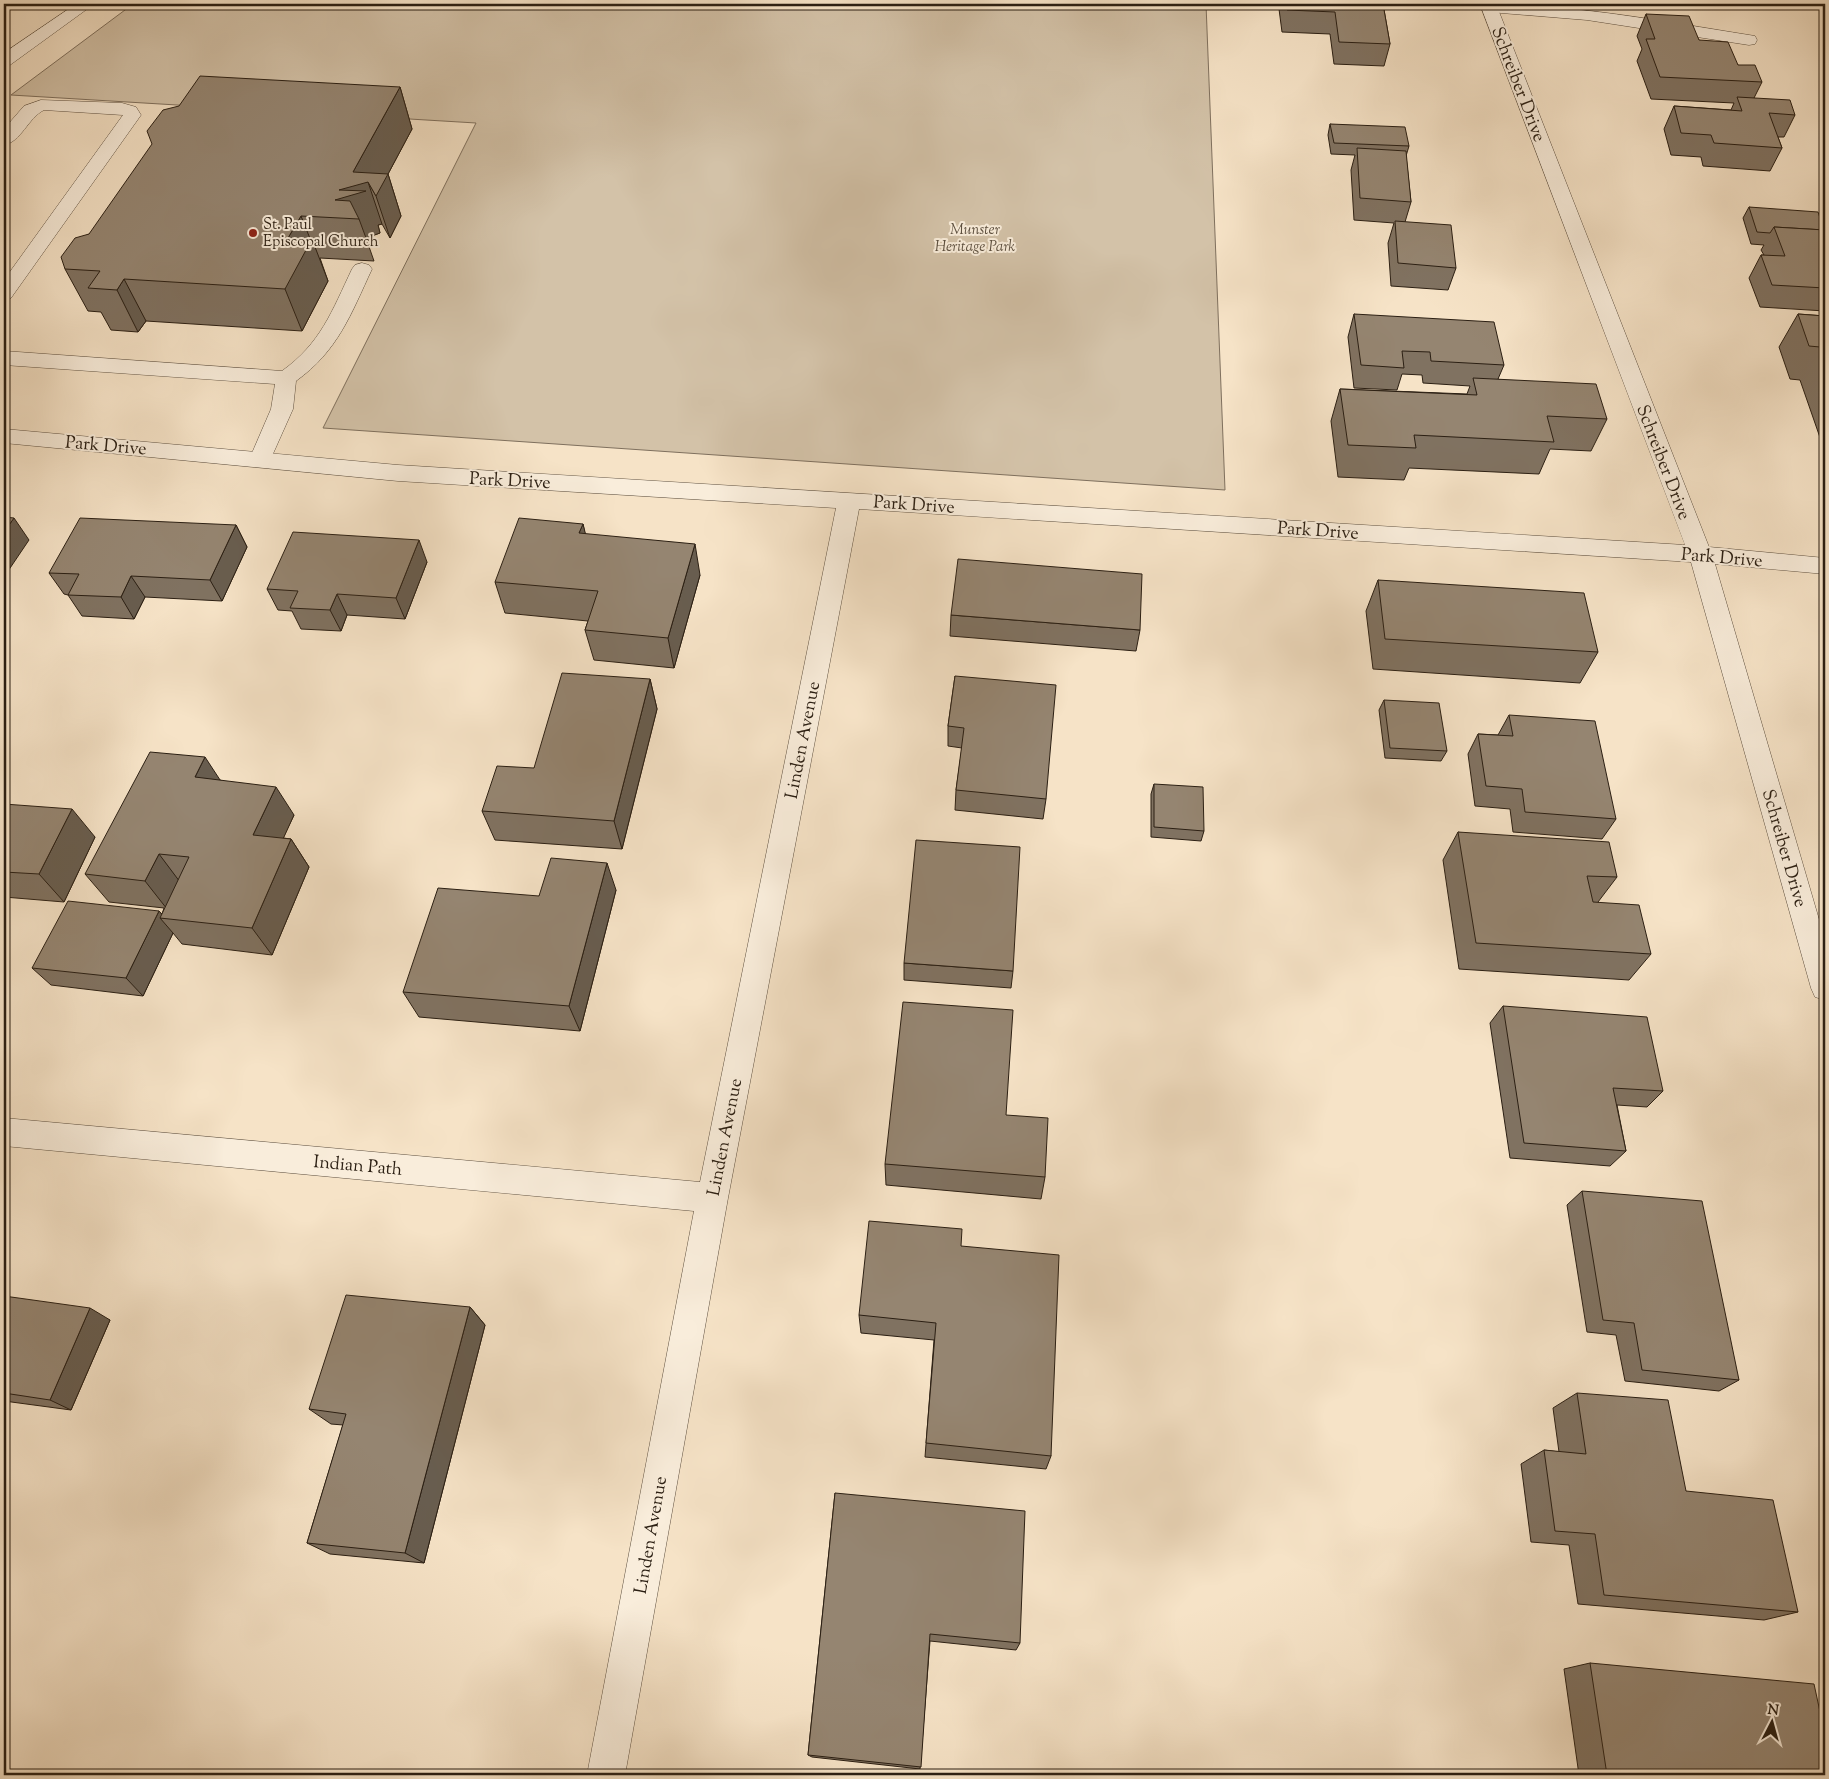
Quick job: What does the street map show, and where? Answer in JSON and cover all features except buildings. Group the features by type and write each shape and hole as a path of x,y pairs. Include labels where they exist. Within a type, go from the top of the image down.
{"street":[{"path":"4,61 86,4"},
{"path":"1489,5 1587,15 1749,40"},
{"name":"Schreiber Drive","path":"1489,5 1700,554 1825,988"},
{"path":"4,140 30,110 41,105 122,108 130,111 132,115 4,294"},
{"path":"4,358 286,378 306,364 318,352 330,333 362,269"},
{"path":"260,460 282,409 286,378"},
{"name":"Park Drive","path":"4,436 398,473 1700,554 1825,566"},
{"name":"Linden Avenue","path":"606,1775 712,1198 849,500"},
{"name":"Indian Path","path":"4,1132 712,1198"}],"green space":[{"name":"Munster Heritage Park","path":"133,4 1206,4 1225,490 323,428 476,123 11,95"}],"place":[{"name":"St. Paul Episcopal Church","path":"253,233"}]}
